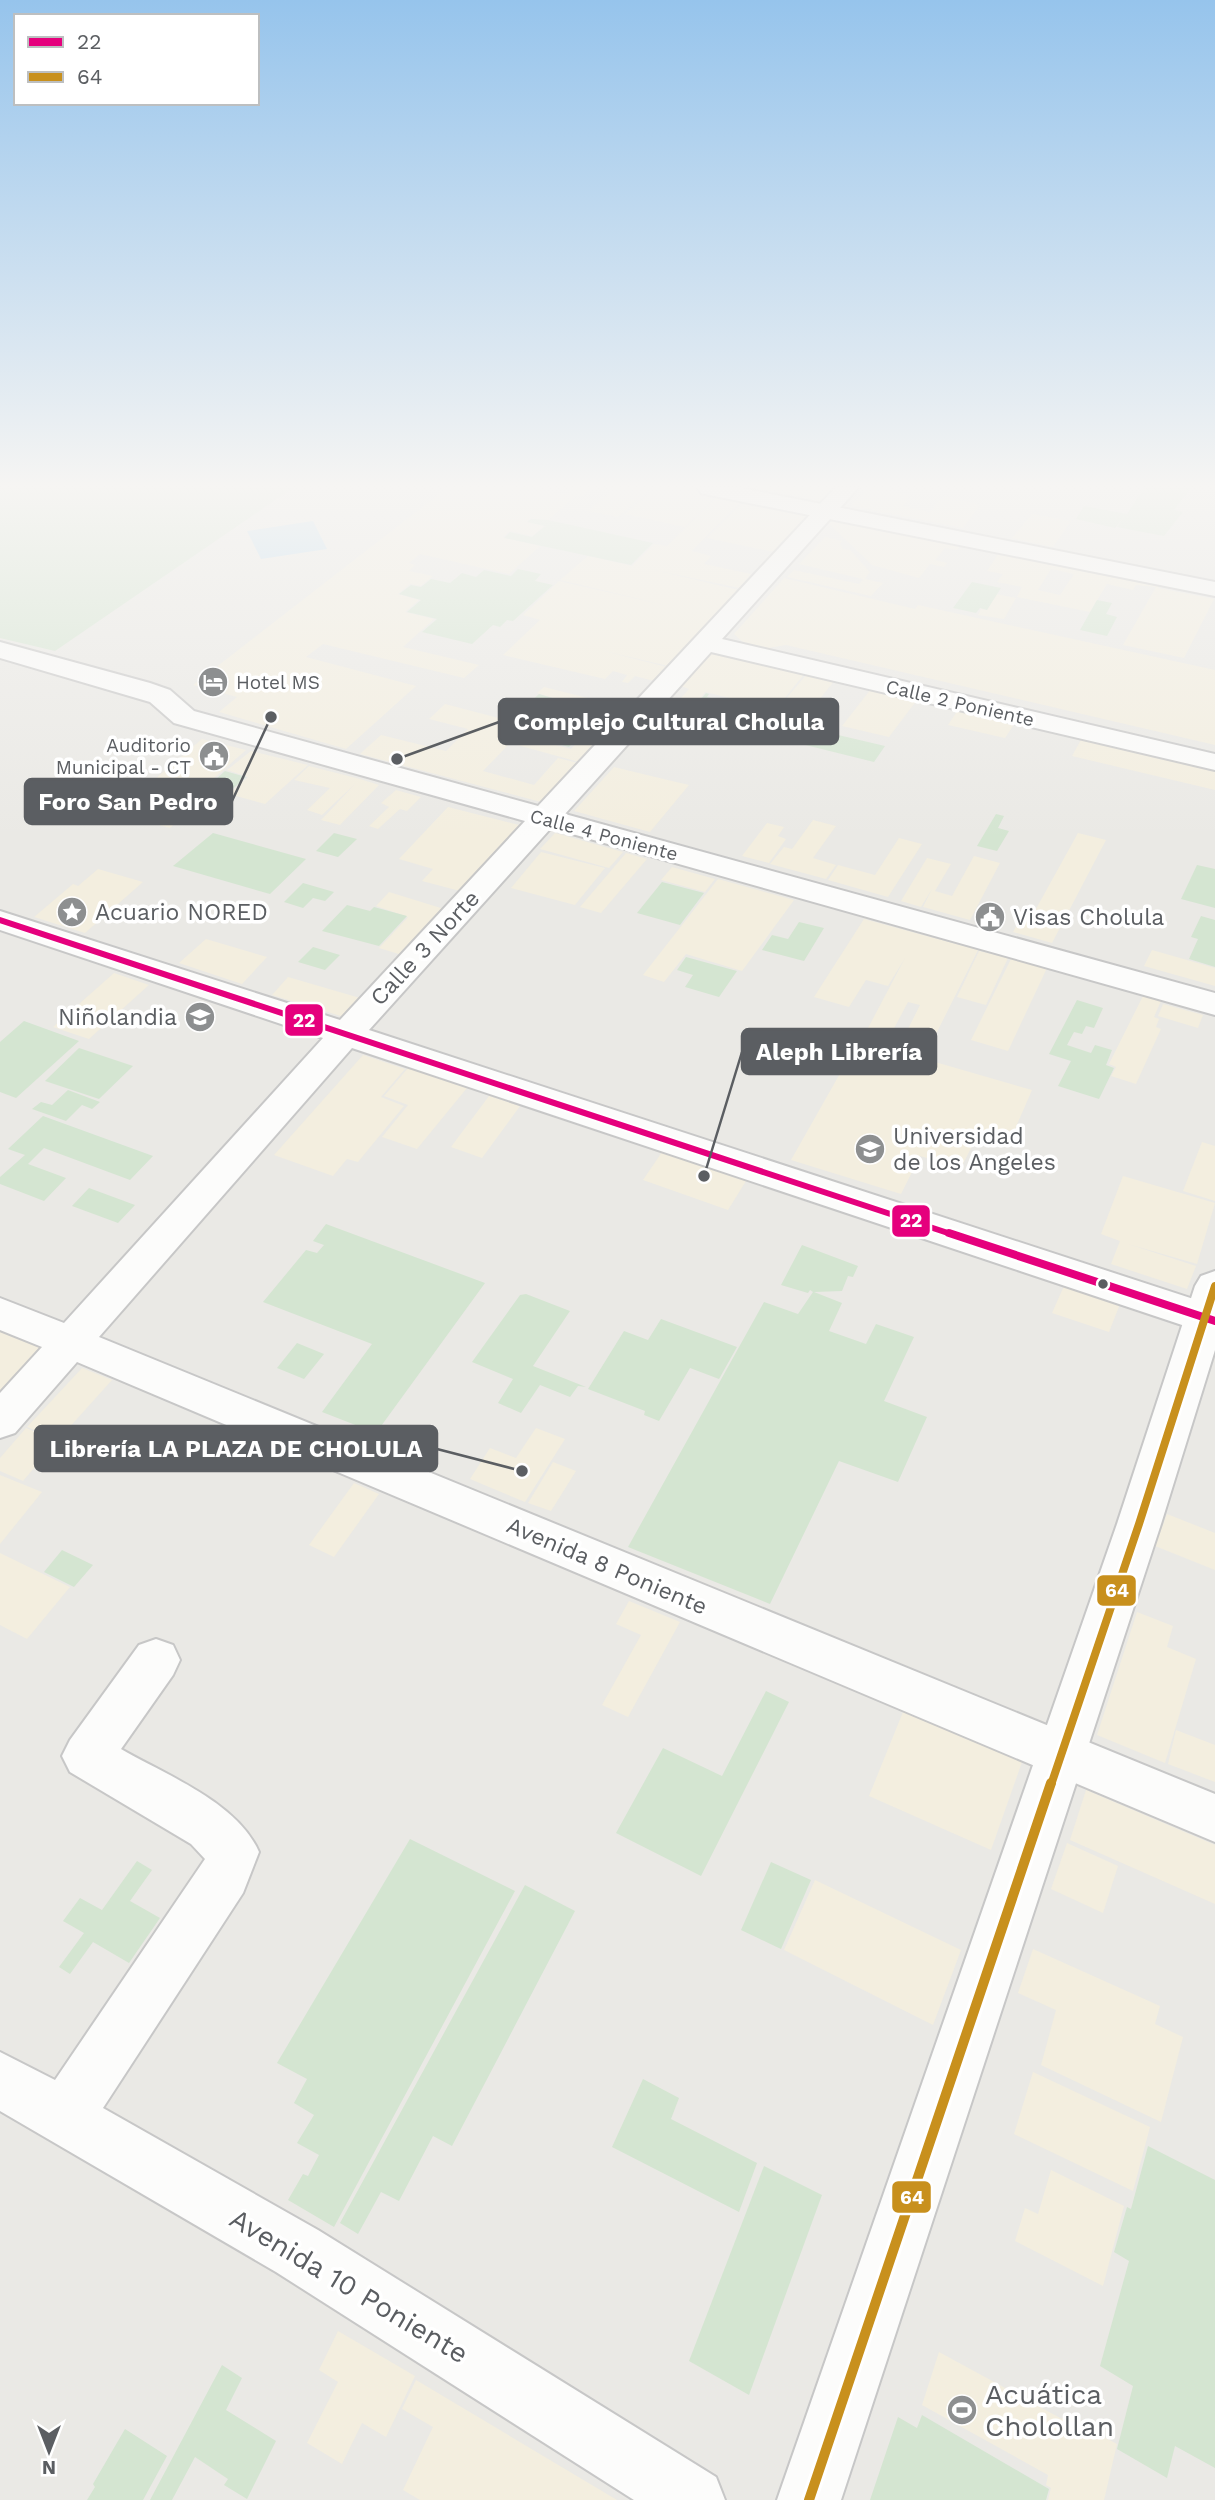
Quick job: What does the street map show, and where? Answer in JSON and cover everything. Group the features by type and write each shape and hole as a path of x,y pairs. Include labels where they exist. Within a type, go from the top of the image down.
{"street":[{"name":"Calle 3 Norte","path":"0,1421 346,1034 740,605"},
{"name":"Calle 2 Poniente","path":"705,643 1215,762"},
{"name":"Calle 4 Poniente","path":"0,650 141,689 160,696 184,717 1215,1004"},
{"path":"0,920 346,1034 1212,1308 809,2500"},
{"name":"Avenida 8 Poniente","path":"0,1313 1215,1818"},
{"path":"64,2117 225,1875 233,1852 209,1827 87,1756 156,1660"},
{"name":"Avenida 10 Poniente","path":"0,2080 297,2251 693,2500"}],"shaded area":[{"path":"297,605 414,605 405,612 434,619 403,647 479,665 464,678 323,644 306,657 416,686 346,749 219,712 237,697 193,685"},
{"path":"534,605 669,606 663,605 725,605 668,666 600,650 667,667 654,681 635,676 628,683 622,682 627,675 613,671 605,679 503,655 540,620 523,615"},
{"path":"760,605 897,605 915,609 918,605 1215,670 1215,745 786,645 768,648 744,643 734,634"},
{"path":"990,605 1012,605 1004,619 978,615 981,609 987,610"},
{"path":"1054,605 1094,605 1090,612"},
{"path":"1146,605 1211,605 1184,658 1123,645"},
{"path":"709,654 726,655 805,673 776,709 705,692 700,699 746,710 719,743 655,727 689,689 681,686"},
{"path":"807,674 835,680 806,716 777,709"},
{"path":"544,687 631,709 579,762 510,743 483,771 534,785 558,758 578,763 541,802 360,754 381,735 446,751 468,729 429,719 445,704 510,721 501,730 571,749 589,730 564,724 580,706 537,693"},
{"path":"871,689 917,700 889,737 842,726"},
{"path":"958,710 1015,723 1005,738 948,725"},
{"path":"1082,738 1215,770 1215,790 1072,756"},
{"path":"202,739 246,750 203,788 196,787 191,790 201,794 192,802 197,803 170,828 115,813"},
{"path":"251,751 308,765 265,804 229,794 248,777 227,770"},
{"path":"309,766 379,785 340,825 321,820 355,784 322,815 307,810 330,788 294,780"},
{"path":"614,767 689,785 650,832 574,811"},
{"path":"396,790 421,797 407,811 400,809 378,829 369,826 389,807 381,803"},
{"path":"448,807 519,825 460,891 422,881 433,869 399,859"},
{"path":"813,820 836,826 813,858 836,865 826,879 770,864 784,847 792,849"},
{"path":"767,823 784,827 778,836 786,839 769,863 742,856"},
{"path":"555,833 623,852 609,868 540,849"},
{"path":"1078,833 1106,840 1052,943 1013,932 1022,916 1031,918"},
{"path":"899,838 922,844 888,897 828,880 838,865 875,875"},
{"path":"541,852 605,868 575,905 511,888"},
{"path":"626,853 647,859 601,913 580,907"},
{"path":"974,856 1000,863 970,920 923,907 932,889 921,907 901,901 927,858 951,864 935,891 952,896"},
{"path":"672,867 715,879 705,892 661,880"},
{"path":"98,869 143,882 85,933 34,917 73,884 78,886"},
{"path":"718,879 794,900 742,971 686,954 664,982 643,975"},
{"path":"389,892 444,909 402,955 379,948 408,917 376,906"},
{"path":"864,919 978,950 929,1048 902,1041 920,1005 908,1002 890,1036 867,1030 905,958 888,986 866,980 849,1007 814,997"},
{"path":"206,939 267,957 242,984 179,963"},
{"path":"1152,950 1215,968 1215,986 1144,966"},
{"path":"979,951 1008,958 986,1005 957,997"},
{"path":"1011,959 1047,968 1008,1051 971,1040"},
{"path":"114,973 149,985 89,1039 53,1027"},
{"path":"288,977 360,998 344,1017 272,995"},
{"path":"1143,996 1161,1001 1154,1017 1159,1019 1156,1027 1161,1029 1136,1084 1111,1076 1116,1067 1109,1064"},
{"path":"1163,1004 1203,1015 1198,1028 1158,1016"},
{"path":"859,1040 1032,1090 1009,1143 978,1134 961,1168 920,1156 901,1194 791,1160"},
{"path":"363,1055 405,1069 381,1097 404,1106 358,1162 347,1159 333,1176 274,1155"},
{"path":"408,1068 467,1088 417,1149 382,1137 408,1105 384,1096"},
{"path":"489,1096 520,1106 482,1158 451,1147"},
{"path":"1202,1142 1215,1146 1215,1201 1183,1191"},
{"path":"662,1152 746,1181 728,1210 643,1180"},
{"path":"1123,1176 1215,1203 1197,1264 1128,1244 1196,1266 1187,1289 1111,1264 1120,1241 1101,1234"},
{"path":"1064,1286 1120,1304 1109,1332 1052,1313"},
{"path":"0,1331 44,1348 0,1397"},
{"path":"82,1368 112,1380 58,1440 27,1427"},
{"path":"26,1428 57,1441 23,1481 0,1471 0,1458"},
{"path":"536,1428 565,1439 525,1502 470,1479 490,1448 516,1458"},
{"path":"553,1462 576,1471 551,1511 528,1503"},
{"path":"0,1475 42,1492 0,1544"},
{"path":"354,1483 379,1494 334,1557 309,1545"},
{"path":"1167,1514 1215,1533 1215,1570 1155,1546"},
{"path":"0,1553 70,1587 27,1639 0,1625"},
{"path":"629,1601 680,1622 628,1717 602,1705 641,1635 616,1624"},
{"path":"1137,1612 1173,1626 1167,1647 1196,1659 1165,1763 1097,1735"},
{"path":"903,1712 1022,1762 991,1850 869,1796"},
{"path":"1176,1730 1215,1745 1215,1782 1168,1764"},
{"path":"1086,1790 1215,1845 1215,1904 1070,1840"},
{"path":"1067,1843 1118,1866 1103,1913 1051,1889"},
{"path":"815,1880 961,1950 933,2025 784,1950"},
{"path":"1033,1949 1160,2006 1155,2024 1183,2037 1161,2122 1041,2065 1056,2010 1018,1993"},
{"path":"1033,2072 1150,2127 1133,2191 1014,2134"},
{"path":"1051,2170 1124,2206 1103,2286 1015,2241 1025,2208 1038,2214"},
{"path":"338,2331 415,2376 386,2437 362,2423 342,2464 307,2443 338,2382 319,2370"},
{"path":"939,2352 1062,2419 1064,2416 1117,2444 1104,2500 1048,2500 1051,2488 1046,2485 1048,2475 922,2405"},
{"path":"416,2380 617,2500 420,2500 403,2490 433,2427 402,2409"}],"green space":[{"path":"0,605 123,605 55,651 0,638"},
{"path":"416,605 531,605 513,621 507,620 500,627 493,625 472,644 422,632 437,619 407,612"},
{"path":"955,605 990,605 987,610 980,608 976,613 953,608"},
{"path":"1094,605 1111,605 1106,614 1117,617 1107,636 1080,630"},
{"path":"706,693 709,694 707,697 752,708 736,727 806,744 817,730 885,746 874,762 733,727 747,710 701,699"},
{"path":"539,694 579,706 562,723 586,730 569,747 502,729"},
{"path":"225,771 246,777 226,795 205,789"},
{"path":"996,814 1004,816 998,828 1009,831 997,851 977,846"},
{"path":"213,833 306,859 270,894 173,866"},
{"path":"334,833 357,839 338,857 316,851"},
{"path":"1197,865 1215,869 1215,908 1181,899"},
{"path":"662,882 704,893 680,925 637,913"},
{"path":"303,883 334,892 325,901 313,898 303,908 284,902"},
{"path":"347,905 370,911 374,907 407,916 379,946 322,931"},
{"path":"1201,916 1215,920 1215,967 1189,959 1198,939 1191,937"},
{"path":"799,922 824,928 804,961 762,950 772,935 788,939"},
{"path":"313,947 340,955 325,970 298,962"},
{"path":"686,957 737,971 719,997 685,987 693,975 677,970"},
{"path":"1077,1000 1103,1008 1094,1028 1086,1026 1082,1034 1074,1032 1067,1045 1091,1053 1095,1045 1112,1050 1106,1065 1114,1068 1099,1099 1058,1086 1071,1061 1049,1054"},
{"path":"24,1021 79,1041 16,1098 0,1092 0,1042"},
{"path":"79,1048 133,1066 99,1099 45,1081"},
{"path":"68,1090 100,1102 92,1109 82,1105 66,1121 32,1109 41,1102 52,1105"},
{"path":"43,1116 153,1156 130,1180 44,1148 28,1164 66,1178 44,1201 0,1184 0,1177 25,1155 8,1149"},
{"path":"89,1188 135,1205 118,1223 72,1206"},
{"path":"326,1224 485,1283 376,1433 322,1412 372,1344 263,1302 306,1250 317,1253 324,1245 313,1241"},
{"path":"802,1245 858,1266 853,1277 848,1276 842,1291 814,1292 842,1303 829,1331 866,1344 876,1324 914,1337 884,1401 927,1417 898,1482 839,1461 770,1604 628,1547 764,1302 798,1314 813,1292 781,1285"},
{"path":"526,1294 570,1311 533,1366 586,1387 578,1386 570,1397 540,1385 521,1413 498,1403 513,1379 472,1362 520,1295"},
{"path":"661,1319 737,1347 719,1379 690,1368 659,1421 644,1415 645,1411 588,1389 624,1331 648,1340"},
{"path":"297,1343 324,1354 304,1379 277,1368"},
{"path":"62,1550 93,1565 74,1587 44,1572"},
{"path":"766,1691 789,1702 701,1876 616,1833 663,1748 722,1776"},
{"path":"410,1839 515,1891 334,2227 288,2200 303,2174 308,2176 319,2155 297,2143 314,2115 294,2103 307,2079 277,2063"},
{"path":"137,1861 152,1870 130,1901 160,1918 129,1963 93,1942 70,1974 59,1967 84,1933 63,1921 80,1898 102,1910"},
{"path":"771,1862 811,1880 781,1949 741,1930"},
{"path":"525,1885 575,1911 452,2146 433,2136 399,2201 381,2192 358,2234 340,2223"},
{"path":"643,2079 679,2098 671,2119 757,2163 739,2212 612,2147"},
{"path":"1148,2146 1215,2180 1215,2468 1175,2446 1167,2478 1117,2449 1133,2386 1100,2366 1129,2261 1114,2252 1127,2207 1131,2209"},
{"path":"764,2166 822,2195 749,2395 689,2361"},
{"path":"222,2365 242,2378 226,2410 276,2441 247,2499 224,2485 228,2479 195,2457 172,2500 150,2500"},
{"path":"922,2415 1049,2489 1046,2500 870,2500 898,2417 917,2428"},
{"path":"125,2429 167,2456 143,2500 87,2500 95,2487 93,2484"}],"transit line":[{"name":"22","path":"0,920 1215,1321"},
{"name":"64","path":"809,2500 1139,1524 1215,1286"}],"place":[{"name":"Hotel MS","path":"213,682"},
{"name":"Foro San Pedro","path":"271,717"},
{"name":"Auditorio Municipal - CT","path":"214,756"},
{"name":"Complejo Cultural Cholula","path":"397,759"},
{"name":"Acuario NORED","path":"72,912"},
{"name":"Visas Cholula","path":"990,917"},
{"name":"Niñolandia","path":"200,1017"},
{"name":"Universidad de los Angeles","path":"870,1149"},
{"name":"Aleph Librería","path":"704,1176"},
{"name":"Librería LA PLAZA DE CHOLULA","path":"522,1471"},
{"name":"Acuática Cholollan","path":"962,2410"}]}
